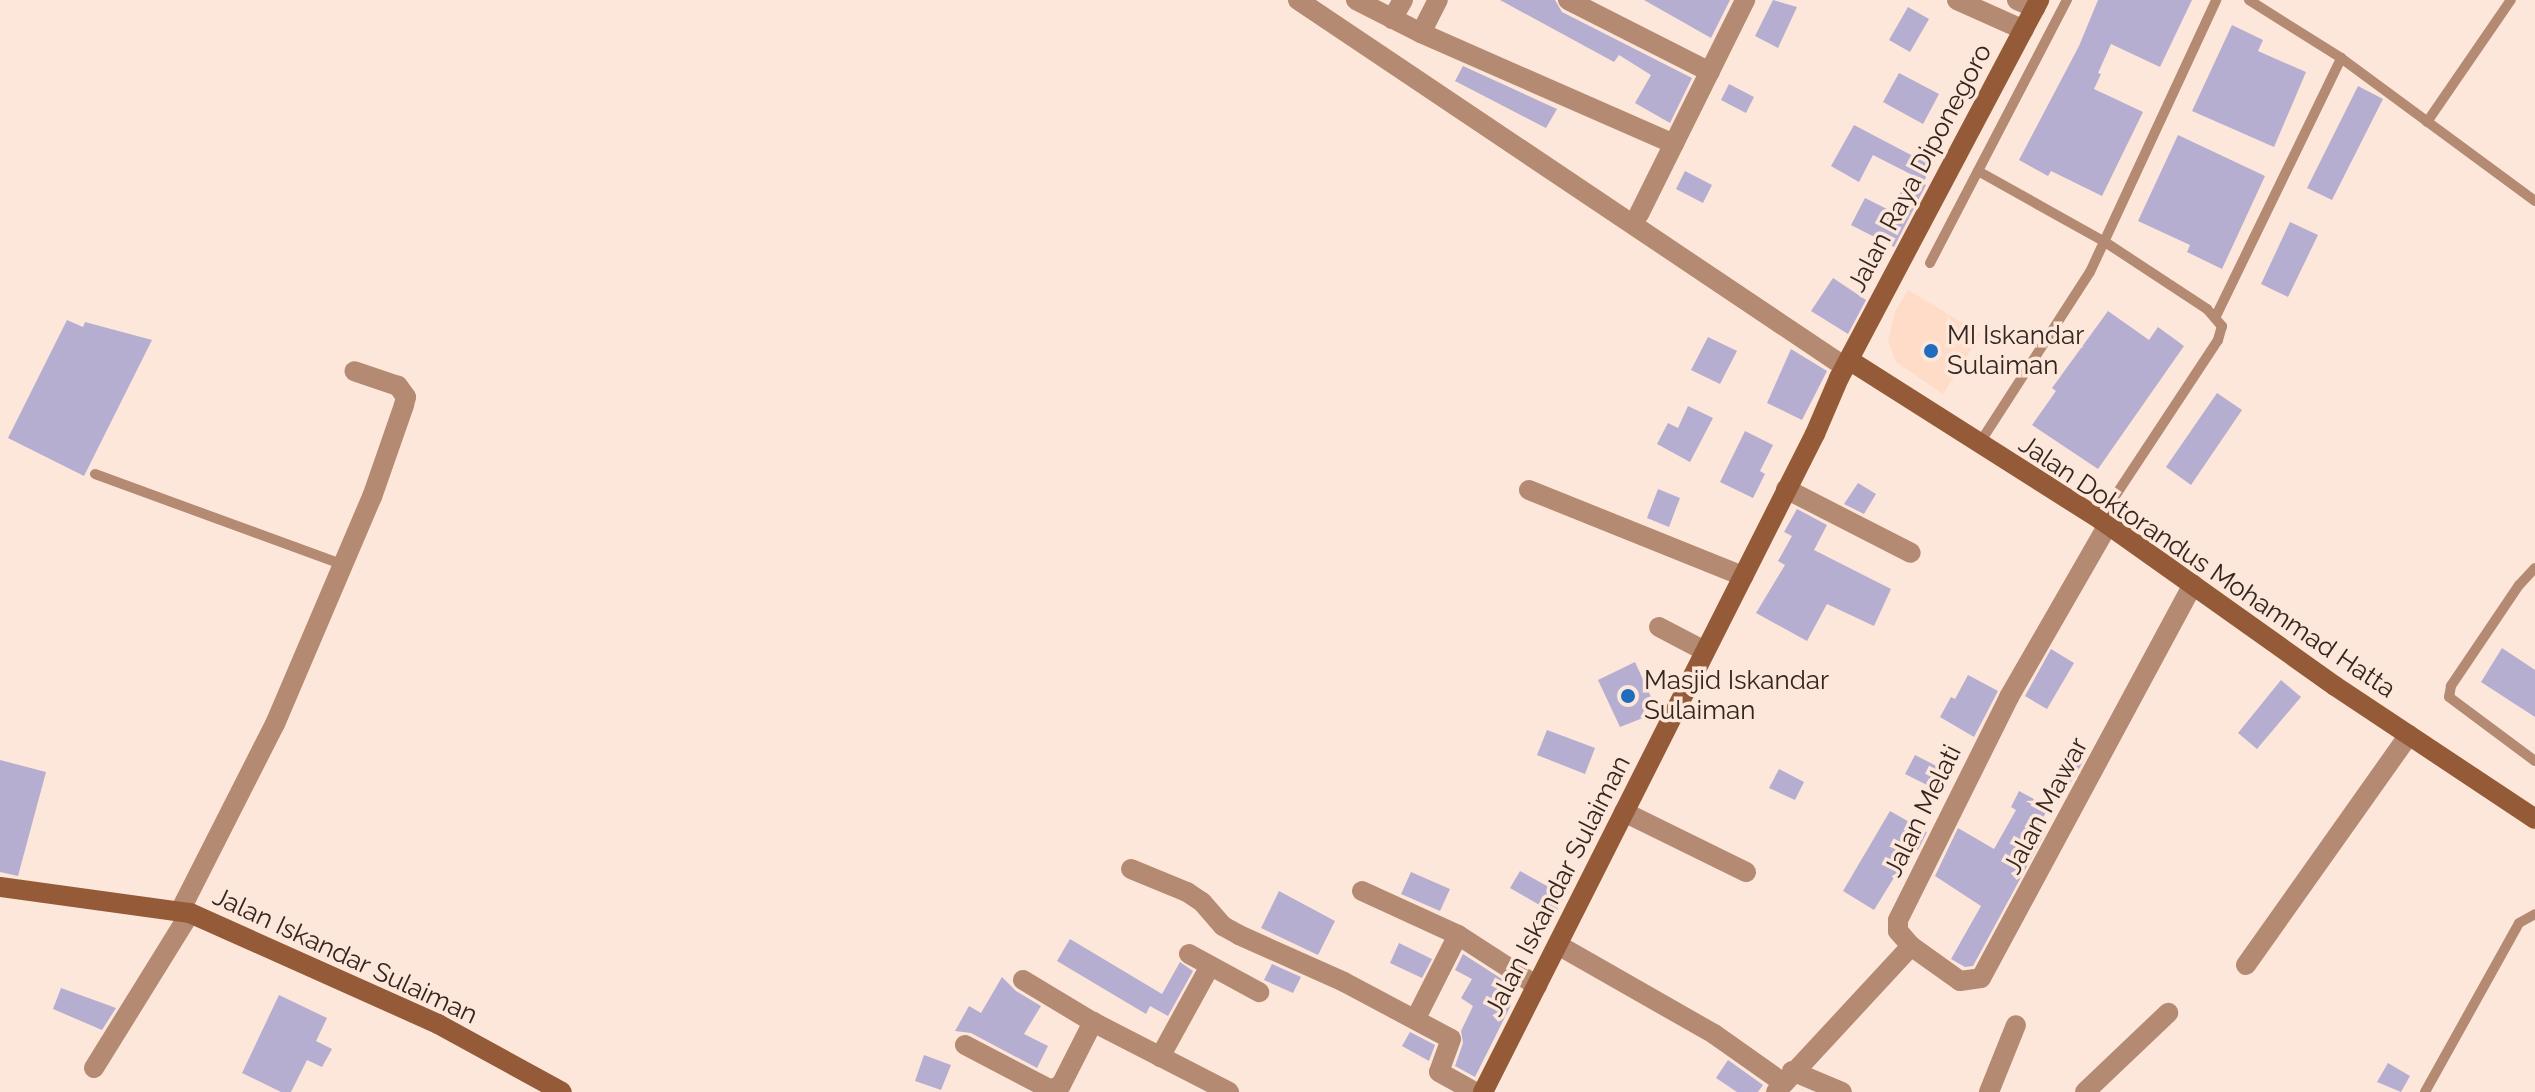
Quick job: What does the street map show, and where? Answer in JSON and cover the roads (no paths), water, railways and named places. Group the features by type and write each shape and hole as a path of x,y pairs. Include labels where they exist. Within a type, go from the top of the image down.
{"street":[{"path":"1298,0 1847,364"},
{"path":"1356,0 1421,33 1674,144"},
{"path":"1392,19 1403,0"},
{"path":"1421,33 1438,0"},
{"path":"1568,0 1710,72"},
{"path":"1639,214 1745,0"},
{"path":"1957,0 2024,30"},
{"name":"Jalan Raya Diponegoro","path":"1847,364 2024,30 2030,3"},
{"name":"Jalan Doktorandus Mohammad Hatta","path":"1847,364 1903,391 1979,444 2104,522 2535,819"},
{"name":"Jalan Iskandar Sulaiman","path":"1483,1092 1847,364"},
{"path":"94,1068 185,912 275,724 344,565 406,397 398,386 354,371"},
{"path":"1786,489 1911,553"},
{"path":"1529,490 1743,576"},
{"name":"Jalan Melati","path":"1911,946 1898,931 1898,920 2009,697 2104,522"},
{"name":"Jalan Mawar","path":"1911,946 1960,981 1981,978 2193,585"},
{"path":"1659,627 1705,651"},
{"path":"2246,965 2409,735"},
{"path":"1624,812 1746,872"},
{"path":"1131,869 1187,892 1202,902 1223,926 1239,935 1416,1018 1453,1041 1439,1072 1475,1092"},
{"name":"Jalan Iskandar Sulaiman","path":"0,887 185,912 438,1024 562,1092"},
{"path":"1362,891 1458,935 1537,986"},
{"path":"1416,1018 1458,935"},
{"path":"1558,945 1714,1034 1784,1082 1842,1092"},
{"path":"1784,1082 1911,946"},
{"path":"1189,954 1259,992"},
{"path":"1160,1057 1210,966"},
{"path":"1023,980 1093,1022 1229,1092"},
{"path":"2085,1092 2168,1013"},
{"path":"965,1045 1051,1090 1061,1085 1093,1022"},
{"path":"1989,1092 2016,1025"}],"lane":[{"path":"1930,263 2067,0"},
{"path":"1979,444 2090,272 2216,0"},
{"path":"2249,0 2341,58 2535,201"},
{"path":"2427,122 2511,0"},
{"path":"2216,316 2341,58"},
{"path":"1978,171 2105,242 2216,316 2222,326 2218,340 2104,522"},
{"path":"95,474 344,565"},
{"path":"2535,568 2519,585 2451,686 2449,697 2535,761"},
{"path":"2425,1092 2519,923 2535,914"}],"place":[{"name":"MI Iskandar Sulaiman","path":"1931,351"},
{"name":"Masjid Iskandar Sulaiman","path":"1628,696"}]}
